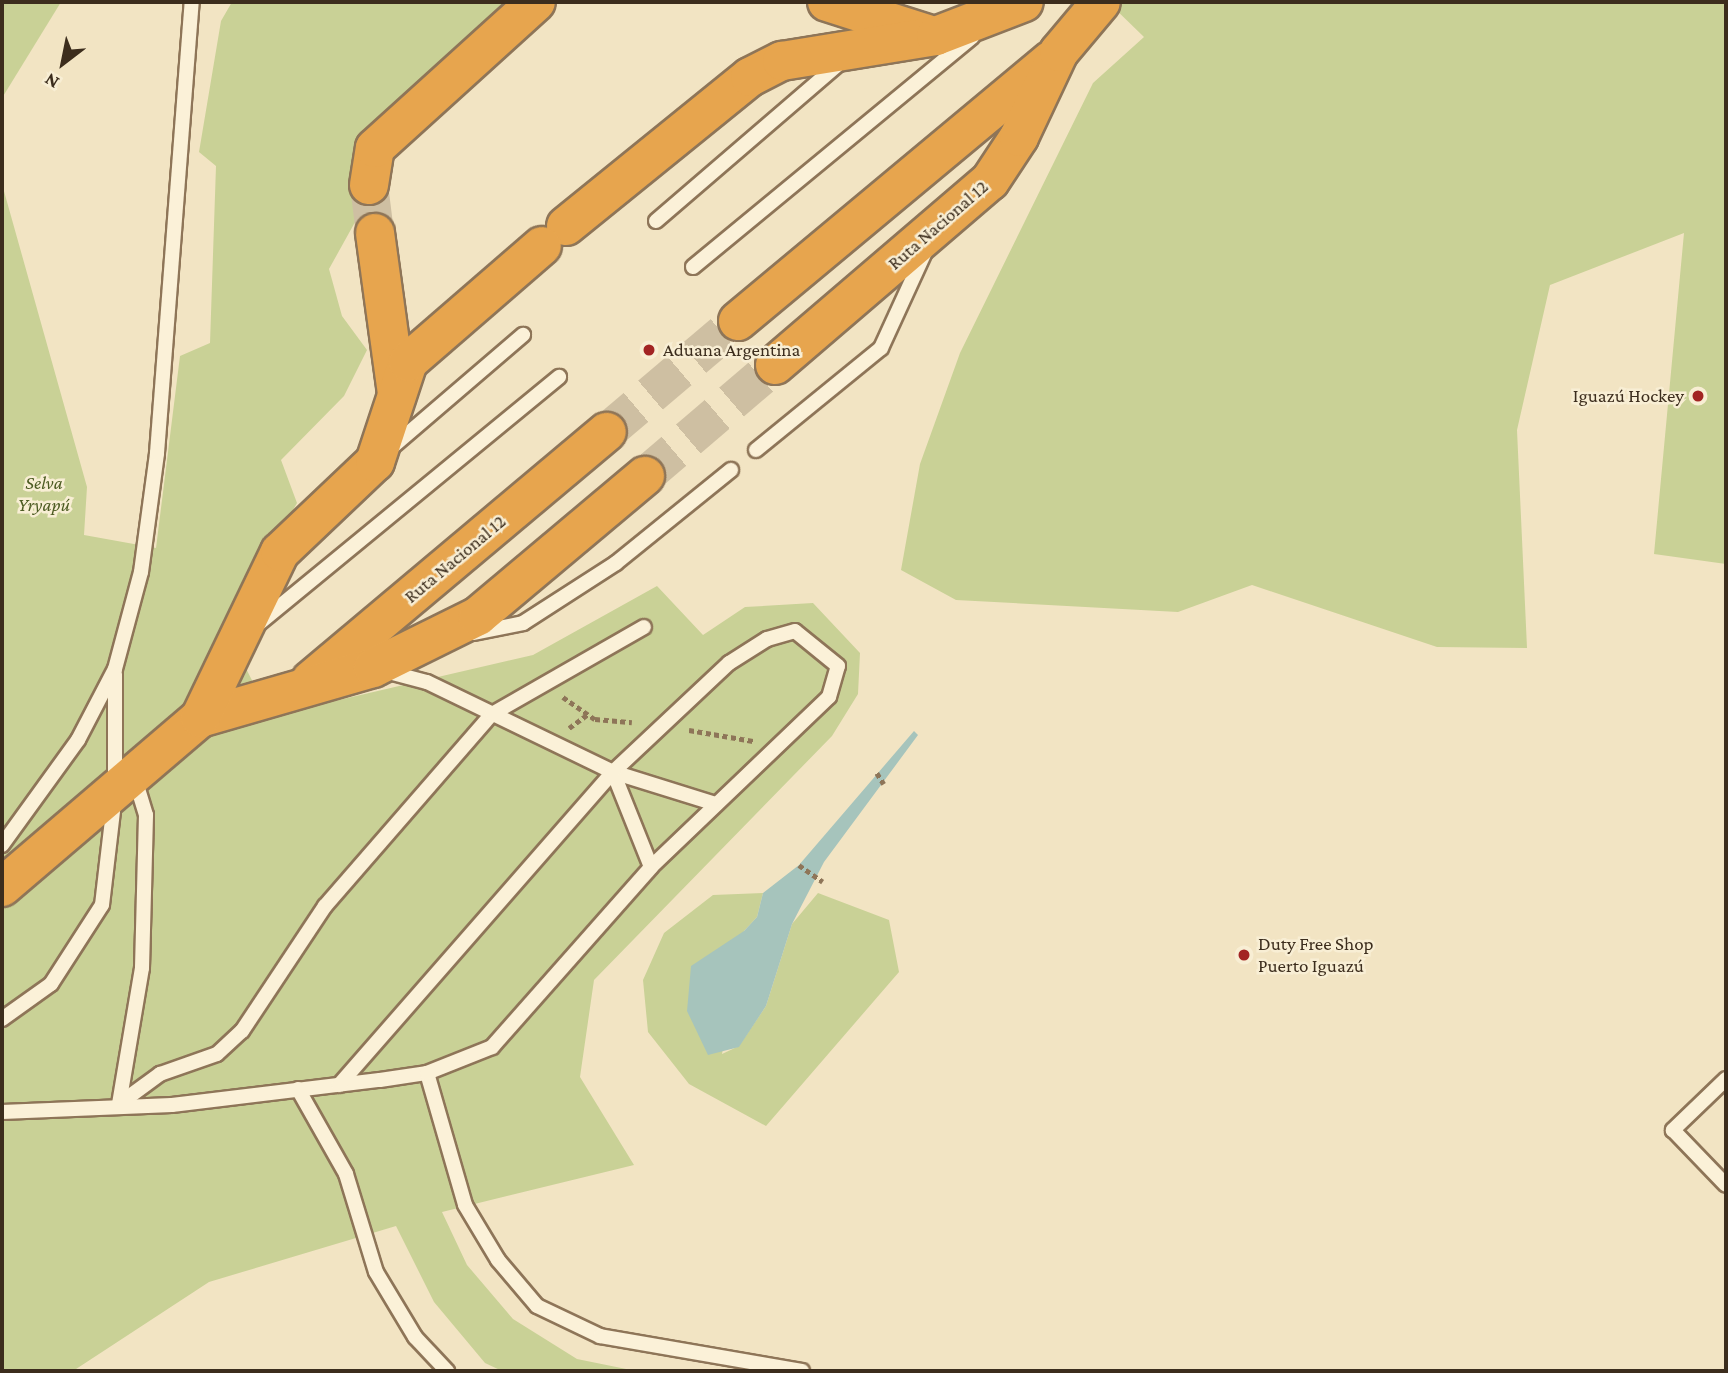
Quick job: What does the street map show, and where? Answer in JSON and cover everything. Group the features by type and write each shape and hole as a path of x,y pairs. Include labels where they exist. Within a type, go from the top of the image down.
{"highway":[{"path":"369,185 375,148 536,2"},
{"path":"827,2 936,36"},
{"name":"Ruta Nacional 12","path":"738,321 1059,52 1101,2"},
{"name":"Ruta Nacional 12","path":"2,887 125,787 200,718 280,552 375,462 397,395 424,342 750,77 782,61 851,53 936,36 1016,5"},
{"name":"Ruta Nacional 12","path":"775,365 990,181 1019,137 1059,52"},
{"name":"Ruta Nacional 12","path":"375,233 397,395"},
{"name":"Ruta Nacional 12","path":"304,686 607,432"},
{"name":"Ruta Nacional 12","path":"200,718 373,668 478,616 645,476"}],"lane":[{"path":"2,845 78,740 115,669 141,572 157,453 192,2"},
{"path":"693,267 1016,5"},
{"path":"656,221 851,53"},
{"path":"756,450 881,348 937,226"},
{"path":"375,462 523,335"},
{"path":"234,644 559,377"},
{"path":"418,645 523,623 616,563 731,470"},
{"path":"119,1104 160,1074 217,1055 242,1031 325,906 492,714 643,627"},
{"path":"2,1112 119,1104 172,1105 339,1085 427,1073 492,1047 651,867 829,696 838,666 795,631 767,639 729,663 612,772 339,1085"},
{"path":"373,668 427,682 612,772 716,804"},
{"path":"2,1019 51,984 102,905 125,787 115,669"},
{"path":"612,772 651,867"},
{"path":"119,1104 142,968 146,815 125,787"},
{"path":"427,1073 465,1205 498,1260 537,1306 600,1336 802,1371"},
{"path":"1726,1079 1673,1130 1726,1185"},
{"path":"298,1089 346,1174 376,1272 415,1337 447,1371"}],"path":[{"path":"877,773 884,785"},
{"path":"799,865 823,882"}],"green space":[{"path":"2,2 61,2 2,98"},
{"name":"Selva Yryapú","path":"232,2 552,2 389,161 329,269 342,316 367,350 344,396 281,460 297,503 226,629 270,716 533,655 657,586 703,635 745,607 813,603 860,653 858,694 832,736 594,980 580,1077 634,1165 442,1212 467,1265 513,1319 577,1359 636,1371 502,1371 485,1363 434,1302 396,1226 209,1282 73,1371 2,1371 2,184 87,487 84,535 156,548 180,356 210,343 216,166 199,152 221,21"},
{"path":"1108,2 1726,2 1726,564 1654,554 1684,233 1550,285 1517,430 1527,648 1437,647 1252,585 1178,612 956,600 901,570 920,464 960,353 1093,83 1144,37"},
{"path":"763,893 757,917 744,931 722,1054 739,1046 766,1006 792,924 818,893 889,920 899,972 766,1126 689,1084 648,1032 643,980 664,933 713,895"}],"water":[{"path":"914,731 918,735 824,862 792,924 766,1006 739,1047 708,1055 687,1011 691,966 744,931 757,917 763,893 799,865"}],"tunnel":[{"path":"369,185 375,233"},
{"path":"607,432 738,321"},
{"path":"645,476 775,365"}],"place":[{"name":"Aduana Argentina","path":"649,350"},
{"name":"Iguazú Hockey","path":"1698,396"},
{"name":"Duty Free Shop Puerto Iguazú","path":"1244,955"}]}
